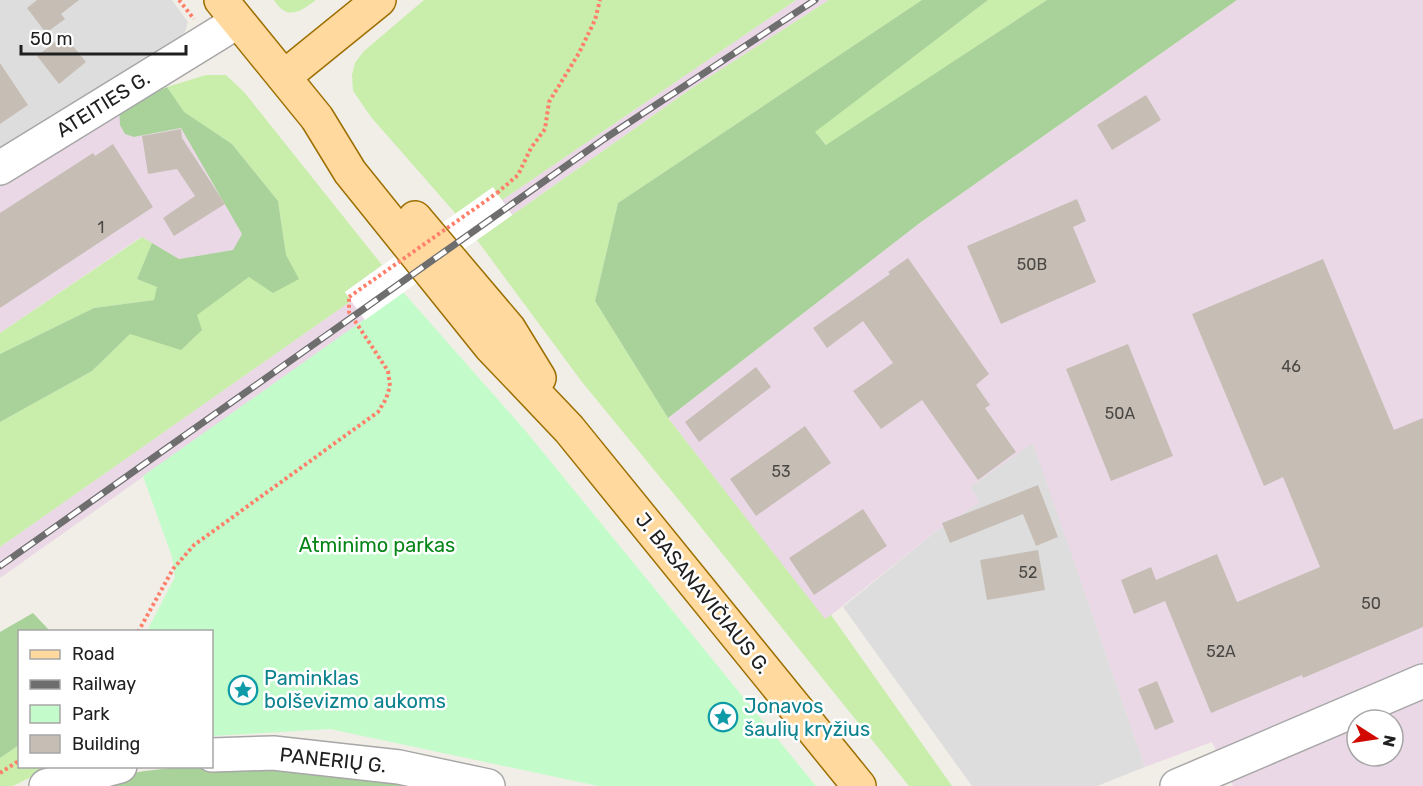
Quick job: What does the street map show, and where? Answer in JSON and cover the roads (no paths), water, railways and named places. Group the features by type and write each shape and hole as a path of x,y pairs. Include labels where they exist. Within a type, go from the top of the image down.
{"main road":[{"path":"284,78 379,0"},
{"name":"J. BASANAVIČIAUS G.","path":"229,11 317,118 350,172 490,346 569,429 860,786"}],"street":[{"name":"ATEITIES G.","path":"0,168 229,11"},
{"path":"1177,786 1423,681"},
{"name":"PANERIŲ G.","path":"213,755 273,753 387,766 488,786"},
{"path":"46,786 113,768"}],"railway":[{"path":"0,566 604,139 815,0"}],"place":[{"name":"Paminklas bolševizmo aukoms","path":"243,690"},
{"name":"Jonavos šaulių kryžius","path":"723,717"}],"park label":[{"name":"Atminimo parkas","path":"377,545"}]}
